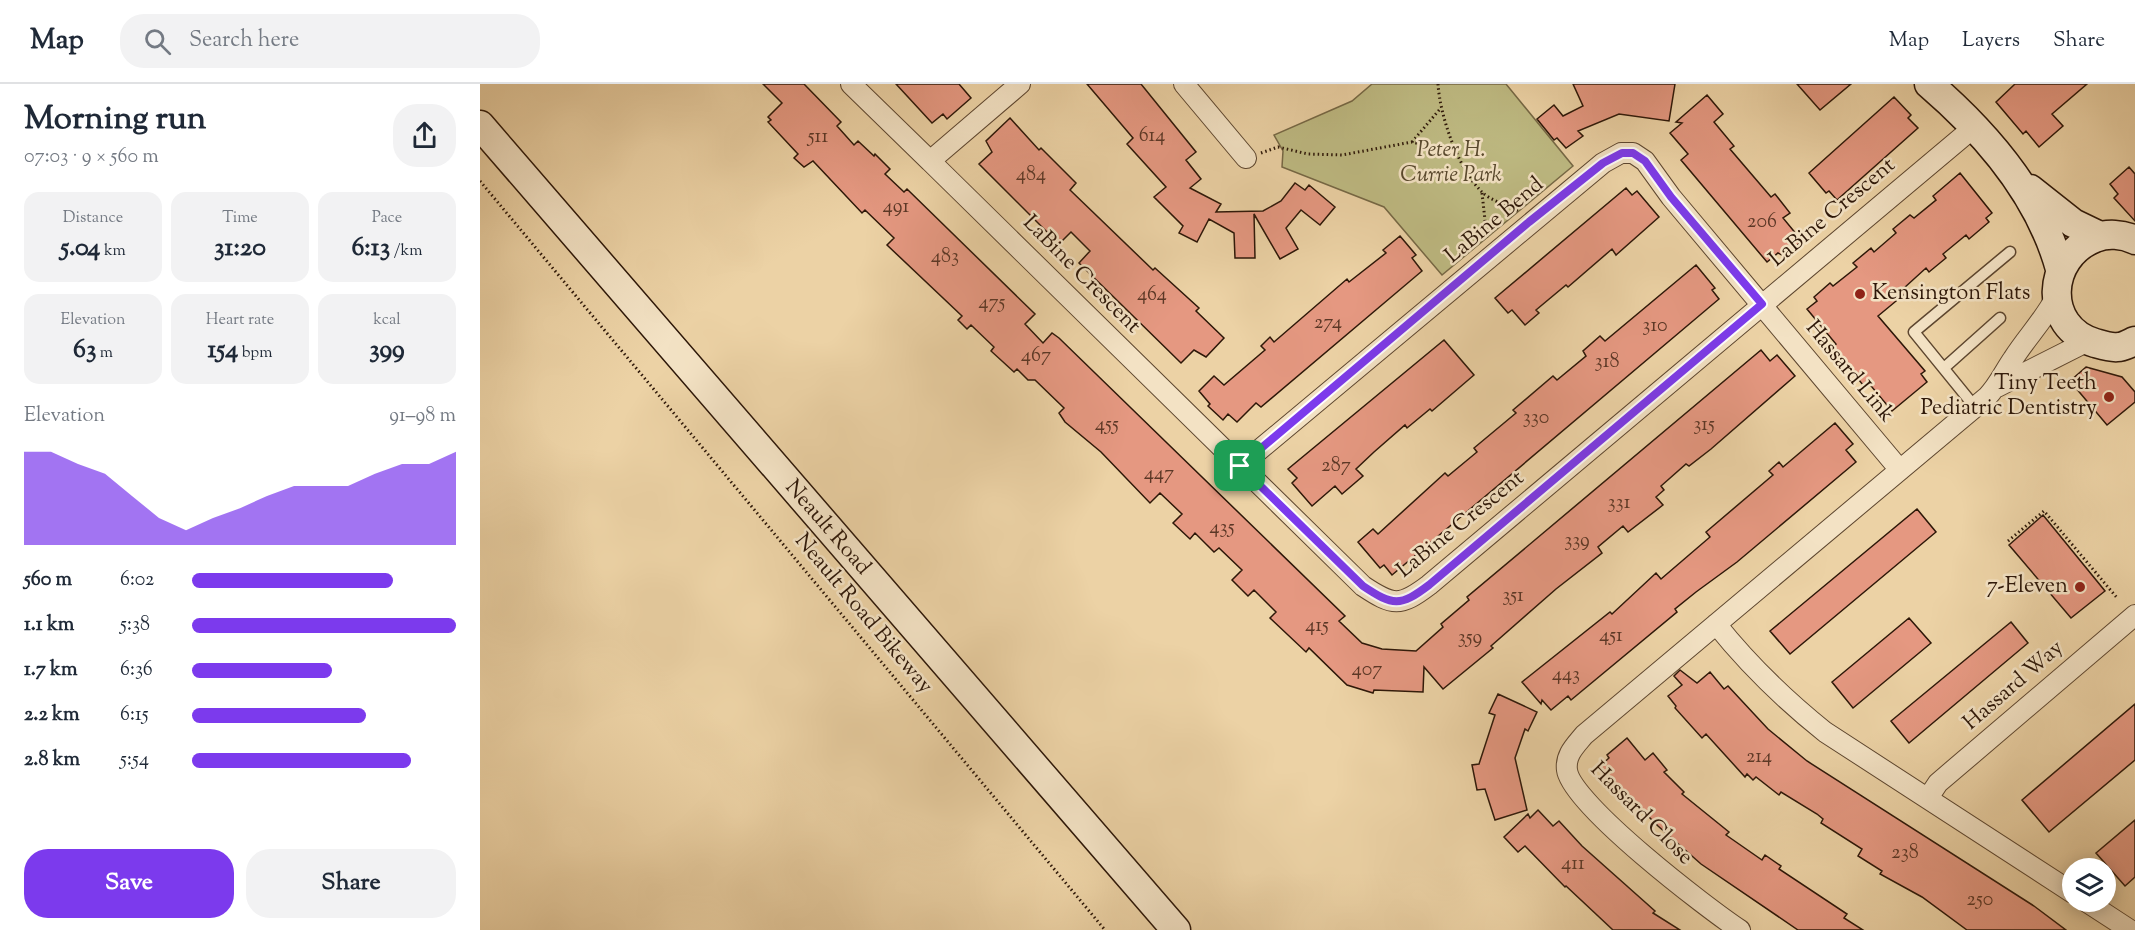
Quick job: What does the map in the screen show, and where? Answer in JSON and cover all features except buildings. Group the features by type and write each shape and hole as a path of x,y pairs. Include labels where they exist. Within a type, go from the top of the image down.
{"main road":[{"path":"1929,84 1973,128 2020,183 2053,242 2060,269 2056,297 2067,323 2088,341 2129,348"},
{"name":"Neault Road","path":"480,125 1176,930"},
{"path":"2020,183 2041,195 2073,223 2100,236 2133,238"},
{"path":"2060,269 2070,254 2083,242 2100,236"}],"street":[{"name":"LaBine Crescent","path":"851,84 1363,586 1384,600 1399,603 1412,598 1438,577 1973,128"},
{"path":"930,161 1020,84"},
{"path":"1184,84 1246,158"},
{"name":"LaBine Bend","path":"1240,466 1529,222 1603,163 1622,153 1633,153 1645,161 1671,197 1762,304"},
{"name":"Hassard Close","path":"1997,387 2014,357 2044,320 2056,297"},
{"name":"Hassard Link","path":"1762,304 1900,470"},
{"name":"Hassard Close","path":"1740,930 1668,878 1587,800 1571,782 1567,771 1571,749 1584,735 1997,387 2088,341"},
{"name":"Hassard Way","path":"1928,798 1938,783 2135,615"},
{"path":"1716,624 1795,708 1852,751 2062,886"},
{"path":"2102,912 2130,930"}],"lane":[{"path":"1975,407 1914,332 2010,252"},
{"path":"1944,368 2000,318"}],"path":[{"path":"1438,84 1440,109 1456,153 1482,192 1487,240"},
{"path":"1412,142 1440,109"},
{"path":"1278,147 1308,154 1342,155 1412,142 1456,153"},
{"name":"Neault Road Bikeway","path":"480,181 1105,930"},
{"path":"1482,192 1520,212"},
{"path":"2008,541 2044,511 2118,599"}],"green space":[{"name":"Peter H. Currie Park","path":"1372,84 1506,84 1573,166 1442,275 1384,207 1282,167 1283,151 1274,135 1352,101"}],"place":[{"name":"Kensington Flats","path":"1860,294"},
{"name":"Tiny Teeth Pediatric Dentistry","path":"2109,397"},
{"name":"7-Eleven","path":"2080,587"}],"route":[{"path":"1622,153 1633,153 1645,161 1671,197 1762,304 1429,585 1412,598 1399,603 1384,600 1363,586 1240,466 1529,222 1603,163 1622,153"}]}
